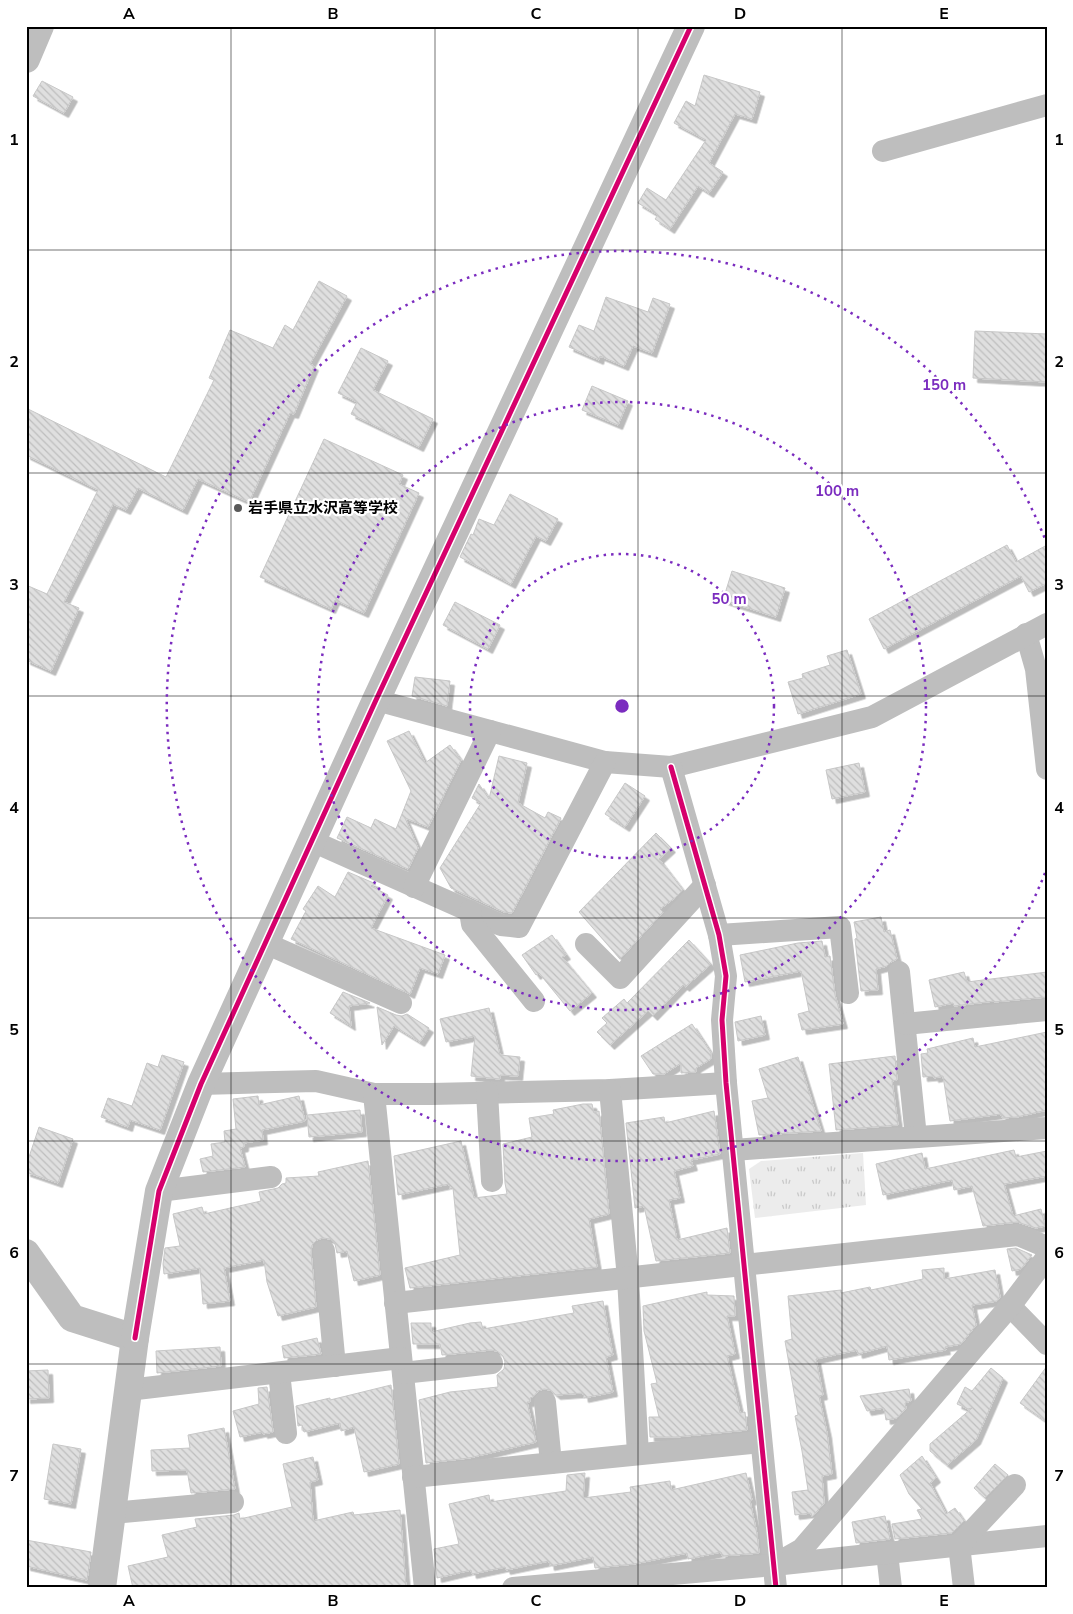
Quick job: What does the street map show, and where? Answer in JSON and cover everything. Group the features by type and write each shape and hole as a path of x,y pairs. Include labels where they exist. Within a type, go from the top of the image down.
{"street":[{"path":"26,59 40,26"},
{"path":"102,1588 134,1338 159,1191 201,1084 265,943 376,700 691,26"},
{"path":"883,151 1047,105"},
{"path":"376,700 605,762 671,767 872,717 1047,624"},
{"path":"1026,634 1041,669 1047,769"},
{"path":"414,887 490,731"},
{"path":"312,841 501,925 519,928 605,762"},
{"path":"671,767 719,935 726,976 722,1020 726,1083 776,1588"},
{"path":"586,944 620,978 705,885"},
{"path":"470,911 472,924 534,1001"},
{"path":"719,935 840,927 848,993"},
{"path":"265,943 401,1003"},
{"path":"899,972 916,1137"},
{"path":"904,1024 1047,1010"},
{"path":"201,1084 316,1080 374,1094 431,1094 610,1090 726,1083"},
{"path":"610,1090 628,1278 638,1454"},
{"path":"488,1092 492,1180"},
{"path":"374,1094 424,1588"},
{"path":"733,1150 1047,1128"},
{"path":"159,1191 271,1177"},
{"path":"396,1303 1018,1235 1045,1260 1010,1306 802,1549 774,1565"},
{"path":"324,1251 335,1366"},
{"path":"26,1253 72,1318 134,1338"},
{"path":"1010,1306 1047,1344"},
{"path":"128,1390 335,1366 492,1363"},
{"path":"279,1372 286,1433"},
{"path":"545,1402 551,1463"},
{"path":"413,1477 761,1442"},
{"path":"964,1588 959,1545 1015,1485"},
{"path":"112,1513 233,1502"},
{"path":"512,1588 774,1565 1047,1536"},
{"path":"887,1553 891,1588"}],"green space":[{"path":"863,1153 866,1205 755,1218 749,1169 761,1161"}],"building":[{"path":"704,75 760,92 752,119 735,114 709,163 723,172 709,193 698,186 670,229 655,219 658,215 638,203 647,188 666,200 706,140 674,123 686,101 695,106"},
{"path":"42,81 73,97 64,113 33,96"},
{"path":"319,281 347,296 310,364 314,366 294,414 290,413 249,502 198,479 183,510 138,488 126,510 113,504 64,602 79,608 51,671 26,660 26,585 47,594 98,490 26,455 26,408 166,477 214,380 209,378 230,330 273,348 285,325 293,330"},
{"path":"606,297 648,312 653,298 670,304 652,353 633,346 624,366 600,356 599,360 569,347 579,325 594,331"},
{"path":"975,331 1047,334 1047,382 973,378"},
{"path":"361,348 388,361 373,390 433,419 419,447 351,414 357,402 338,393"},
{"path":"592,386 628,401 618,425 582,410"},
{"path":"324,439 403,475 399,484 419,493 364,613 335,600 331,609 260,577"},
{"path":"510,494 558,519 546,541 536,536 511,584 460,557 471,534 473,535 479,519 494,525"},
{"path":"1007,545 1016,562 1047,545 1047,583 1029,592 1021,576 884,649 869,619"},
{"path":"732,571 785,588 776,617 723,600"},
{"path":"455,602 500,625 488,649 443,625"},
{"path":"847,650 861,694 798,714 788,682 803,678 802,674 830,665 827,656"},
{"path":"415,677 450,681 447,706 412,696"},
{"path":"409,731 425,763 450,745 461,760 428,827 405,818 418,848 408,869 337,838 347,817 371,828 375,819 396,829 411,791 387,741"},
{"path":"499,756 527,763 518,803 545,818 548,812 561,818 512,913 504,912 451,888 440,868 481,803 472,798 479,784 489,799"},
{"path":"859,763 865,792 832,799 826,770"},
{"path":"625,783 645,796 625,827 605,814"},
{"path":"656,833 671,848 659,859 683,890 660,909 663,912 620,959 579,912"},
{"path":"348,872 376,884 371,886 388,895 371,928 445,955 438,974 420,968 410,994 291,939 306,911 303,909 318,886 335,897"},
{"path":"881,917 884,932 890,930 897,959 887,966 876,969 878,990 861,991 854,922"},
{"path":"552,935 566,955 562,957 592,993 570,1011 539,973 536,975 522,955"},
{"path":"689,940 711,964 685,987 683,985 653,1016 648,1011 610,1045 597,1032 607,1023 602,1018 624,999 627,1003"},
{"path":"822,941 825,957 830,956 835,995 843,1024 802,1030 798,1014 809,1011 801,971 745,982 740,955 798,943"},
{"path":"964,972 967,982 1047,972 1047,997 954,1006 953,1003 935,1007 929,980"},
{"path":"343,992 370,1003 349,1006 351,1026 330,1013"},
{"path":"377,1007 396,1015 402,1016 407,1014 429,1028 420,1042 394,1026 382,1045"},
{"path":"489,1008 500,1055 520,1057 518,1076 500,1075 500,1079 471,1076 475,1036 446,1042 440,1019"},
{"path":"761,1016 765,1035 738,1041 735,1022"},
{"path":"692,1024 711,1053 711,1059 696,1068 696,1072 681,1073 681,1063 664,1074 653,1074 641,1056"},
{"path":"1047,1032 1047,1110 1017,1117 1002,1118 1001,1114 950,1121 943,1076 934,1078 934,1076 923,1077 921,1054 928,1053 927,1049 973,1038 975,1047"},
{"path":"162,1055 184,1062 160,1130 130,1120 128,1127 101,1117 108,1098 132,1106 147,1063 158,1067"},
{"path":"895,1056 897,1080 892,1081 898,1125 836,1130 829,1064"},
{"path":"798,1057 821,1131 759,1135 752,1101 768,1098 759,1069"},
{"path":"258,1096 259,1105 299,1096 305,1121 262,1130 263,1140 244,1143 244,1147 240,1148 245,1167 203,1172 200,1159 213,1156 211,1144 225,1142 224,1131 236,1129 233,1099"},
{"path":"592,1104 594,1113 599,1111 609,1214 589,1219 597,1267 410,1288 405,1268 460,1255 453,1188 450,1189 449,1184 398,1195 394,1156 461,1141 474,1198 507,1194 503,1144 532,1137 529,1118 554,1114 553,1110"},
{"path":"360,1110 362,1132 309,1137 307,1115"},
{"path":"714,1111 720,1154 691,1160 693,1166 674,1171 680,1198 669,1200 677,1240 727,1228 730,1253 656,1261 644,1206 635,1208 626,1123 664,1117 665,1123"},
{"path":"39,1127 73,1139 58,1183 26,1172 26,1166"},
{"path":"1014,1150 1016,1157 1047,1151 1047,1176 1004,1184 1013,1216 1041,1209 1045,1226 1036,1228 1017,1222 983,1226 972,1186 954,1190 952,1180 883,1195 876,1164 922,1153 925,1169"},
{"path":"368,1161 380,1275 354,1281 347,1251 337,1253 335,1244 330,1239 323,1238 317,1240 312,1245 311,1252 316,1307 278,1316 267,1282 264,1260 224,1268 230,1301 203,1304 200,1268 164,1274 165,1248 180,1246 173,1214 202,1207 204,1214 261,1201 259,1192 278,1188 286,1183 286,1178 319,1176 318,1172"},
{"path":"1016,1248 1032,1255 1021,1269 1012,1271 1007,1249"},
{"path":"944,1268 944,1279 995,1270 1000,1297 997,1301 972,1305 976,1325 961,1344 945,1347 946,1350 889,1360 887,1346 858,1354 857,1350 816,1359 823,1395 819,1396 827,1433 832,1474 822,1476 824,1503 812,1517 811,1513 795,1515 792,1492 808,1490 795,1416 798,1415 785,1341 792,1339 788,1296 841,1290 841,1293 870,1287 871,1290 923,1279 922,1270"},
{"path":"707,1292 707,1295 734,1296 735,1316 727,1316 735,1354 727,1356 740,1413 745,1412 747,1430 676,1437 650,1437 649,1417 659,1417 651,1384 657,1383 644,1331 643,1306"},
{"path":"603,1301 613,1355 606,1357 613,1392 584,1398 583,1393 556,1395 550,1390 538,1391 530,1398 530,1402 527,1402 536,1442 469,1458 426,1463 419,1400 450,1392 498,1387 497,1375 504,1369 505,1362 503,1356 497,1351 442,1355 440,1344 413,1344 411,1323 431,1323 431,1332 481,1322 483,1329 574,1313 572,1306"},
{"path":"317,1338 321,1354 284,1358 282,1346"},
{"path":"220,1347 221,1366 157,1373 156,1351"},
{"path":"1047,1366 1047,1422 1020,1403"},
{"path":"991,1368 1003,1378 976,1440 947,1465 930,1451 930,1444 972,1408 968,1409 957,1404 965,1387 972,1391"},
{"path":"48,1370 49,1398 26,1399 26,1371"},
{"path":"391,1385 399,1464 364,1472 354,1427 341,1431 340,1423 304,1432 302,1425 298,1426 296,1406"},
{"path":"267,1387 273,1432 240,1437 233,1411 259,1404 258,1388"},
{"path":"909,1389 911,1401 905,1403 906,1408 897,1418 886,1420 884,1408 867,1411 860,1396"},
{"path":"224,1428 235,1489 191,1493 187,1470 152,1471 151,1450 190,1448 188,1435"},
{"path":"53,1444 81,1449 71,1504 44,1499"},
{"path":"922,1456 936,1478 930,1483 946,1514 955,1508 964,1521 952,1533 895,1539 892,1524 922,1519 917,1510 922,1509 909,1494 900,1475"},
{"path":"313,1457 318,1480 310,1482 313,1521 353,1512 354,1515 400,1510 406,1588 133,1588 128,1566 168,1557 162,1535 197,1527 195,1519 239,1513 240,1519 292,1507 283,1464"},
{"path":"995,1464 1008,1475 985,1498 974,1488"},
{"path":"585,1473 583,1498 631,1492 630,1487 670,1481 671,1490 746,1473 752,1500 750,1501 759,1553 722,1556 721,1552 688,1559 687,1553 634,1564 595,1568 593,1557 550,1566 549,1561 506,1570 505,1567 472,1574 471,1570 437,1578 434,1549 459,1544 449,1504 489,1495 490,1502 566,1491 567,1475"},
{"path":"885,1516 890,1539 856,1543 852,1522"},
{"path":"26,1540 91,1552 87,1580 26,1566"}],"cycle path":[{"path":"135,1338 159,1191 201,1084 376,700 691,26"},
{"path":"671,767 719,935 726,976 722,1020 726,1083 776,1588"}],"place":[{"name":"岩手県立水沢高等学校","path":"238,508"}]}
